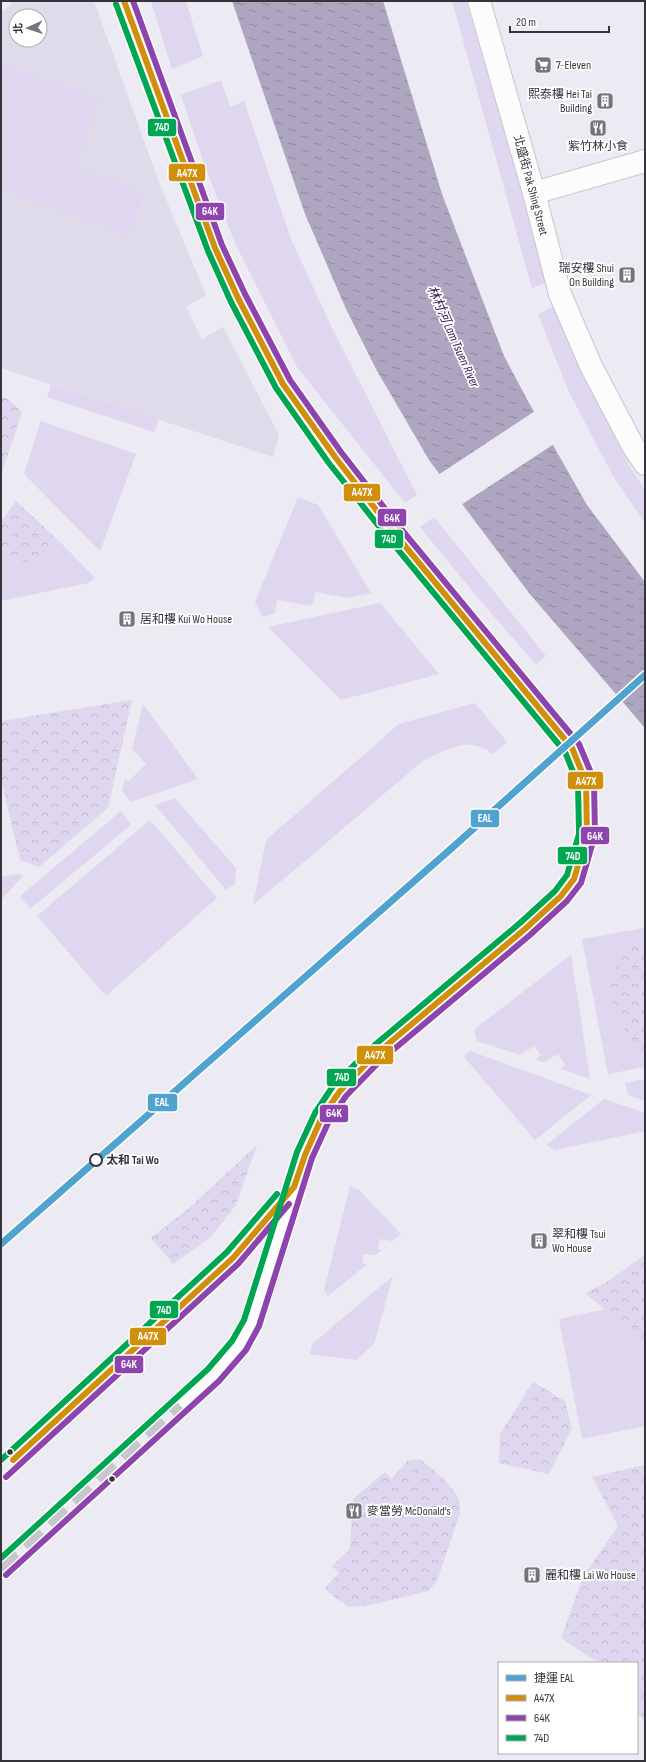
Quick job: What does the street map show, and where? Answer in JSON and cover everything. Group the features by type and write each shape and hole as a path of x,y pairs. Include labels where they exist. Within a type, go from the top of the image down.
{"street":[{"path":"124,1 215,248 238,298 283,384 335,457 391,530 572,748 586,782 588,835 574,879 561,896 525,929 375,1055 340,1091 322,1117 305,1155 267,1276 250,1323 239,1346 214,1375 188,1398"},
{"name":"北盛街 Pak Shing Street","path":"479,1 534,193 560,294 591,366 633,446 645,464"},
{"path":"534,193 645,162"}],"shaded area":[{"path":"14,1 94,1 158,180 206,295 186,307 202,339 223,327 279,435 273,457 1,368 1,13"}],"green space":[{"path":"151,1 186,1 203,56 172,69"},
{"path":"452,1 466,1 526,202 547,282 532,288"},
{"path":"1,65 99,97 76,167 144,193 128,235 1,189"},
{"path":"221,80 230,107 244,101 291,239 331,326 417,495 405,503 297,367 235,243 203,161 181,95"},
{"path":"554,307 571,350 630,467 645,490 645,523 613,476 568,390 538,314"},
{"path":"51,385 159,419 154,432 47,397"},
{"path":"1,397 8,399 22,412 1,475"},
{"path":"41,421 136,454 100,551 24,474"},
{"path":"298,497 318,505 371,593 348,598 315,592 312,606 277,600 275,613 263,617 255,602"},
{"path":"16,501 59,541 34,562 10,562 1,555 1,522"},
{"path":"434,517 546,656 536,665 473,592 420,527"},
{"path":"59,541 95,578 88,583 1,601 1,555 10,562 34,562"},
{"path":"380,603 439,674 341,700 268,627"},
{"path":"132,700 108,808 39,867 20,860 1,779 1,721"},
{"path":"475,703 507,742 493,754 484,748 475,745 467,745 450,748 424,760 253,905 266,840 399,724"},
{"path":"143,704 198,779 131,802 122,791 125,779 128,782 146,764 132,749"},
{"path":"175,798 236,868 235,884 226,890 155,805"},
{"path":"121,811 131,825 30,909 20,896"},
{"path":"150,820 217,898 106,996 37,916"},
{"path":"18,874 23,876 1,900 1,877"},
{"path":"645,928 645,1067 608,1074 582,939"},
{"path":"636,944 645,953 645,1054 636,1053 605,988 619,962"},
{"path":"571,955 590,1079 561,1069 565,1065 558,1054 544,1062 535,1060 541,1055 534,1046 520,1055 477,1041 474,1030 477,1027"},
{"path":"470,1051 591,1095 535,1140 464,1057"},
{"path":"645,1079 645,1101 628,1095 625,1083"},
{"path":"604,1099 645,1113 645,1131 555,1150 546,1145"},
{"path":"257,1145 236,1205 211,1237 173,1264 151,1238 188,1209"},
{"path":"350,1186 359,1190 401,1234 392,1241 380,1239 378,1249 382,1250 375,1255 363,1254 362,1263 367,1264 328,1296 324,1290"},
{"path":"645,1255 645,1342 585,1293 607,1282"},
{"path":"393,1276 374,1344 356,1360 310,1354 312,1344"},
{"path":"645,1301 645,1426 582,1439 559,1319"},
{"path":"533,1382 565,1401 572,1428 549,1474 499,1463 500,1434"},
{"path":"420,1459 448,1483 457,1495 460,1504 460,1513 437,1581 428,1591 371,1605 349,1607 329,1593 325,1588 339,1573 332,1566 350,1549 353,1499 385,1472 391,1479 407,1461"},
{"path":"645,1465 645,1722 638,1713 638,1662 597,1662 561,1638 583,1577 618,1526 592,1477"}],"water":[{"name":"林村河 Lam Tsuen River","path":"232,1 383,1 442,194 504,356 587,505 645,582 645,728 529,593 429,460 376,369 346,309 305,214"}],"pier":[{"path":"535,411 554,444 461,505 438,475"}],"tunnel":[{"path":"1,1569 188,1398"}],"metro line":[{"name":"EAL","path":"1,1244 453,847 645,675"}],"transit line":[{"name":"A47X","path":"13,1460 233,1258 294,1187 305,1155 322,1117 340,1091 375,1055 525,929 561,896 574,879 587,835 586,782 572,748 391,529 335,457 283,384 238,298 215,248 124,1"},
{"name":"64K","path":"6,1575 219,1381 246,1350 259,1326 312,1158 329,1121 346,1096 380,1061 530,935 567,901 581,883 595,835 594,780 579,744 397,524 341,452 290,380 245,294 222,245 133,1"},
{"name":"74D","path":"1,1558 208,1369 232,1341 244,1320 297,1152 315,1113 333,1086 370,1049 520,923 555,891 567,875 579,834 578,784 565,752 385,534 328,462 276,388 231,302 208,251 116,4"},
{"name":"74D","path":"1,1460 227,1252 277,1194"},
{"name":"64K","path":"6,1477 238,1264 289,1204"}],"place":[{"name":"7-Eleven","path":"543,65"},
{"name":"熙泰樓 Hei Tai Building","path":"605,101"},
{"name":"紫竹林小食","path":"598,128"},
{"name":"瑞安樓 Shui On Building","path":"627,275"},
{"name":"居和樓 Kui Wo House","path":"127,619"},
{"name":"太和 Tai Wo","path":"96,1160"},
{"name":"翠和樓 Tsui Wo House","path":"539,1241"},
{"name":"麥當勞 McDonald's","path":"354,1511"},
{"name":"麗和樓 Lai Wo House","path":"532,1575"}]}
